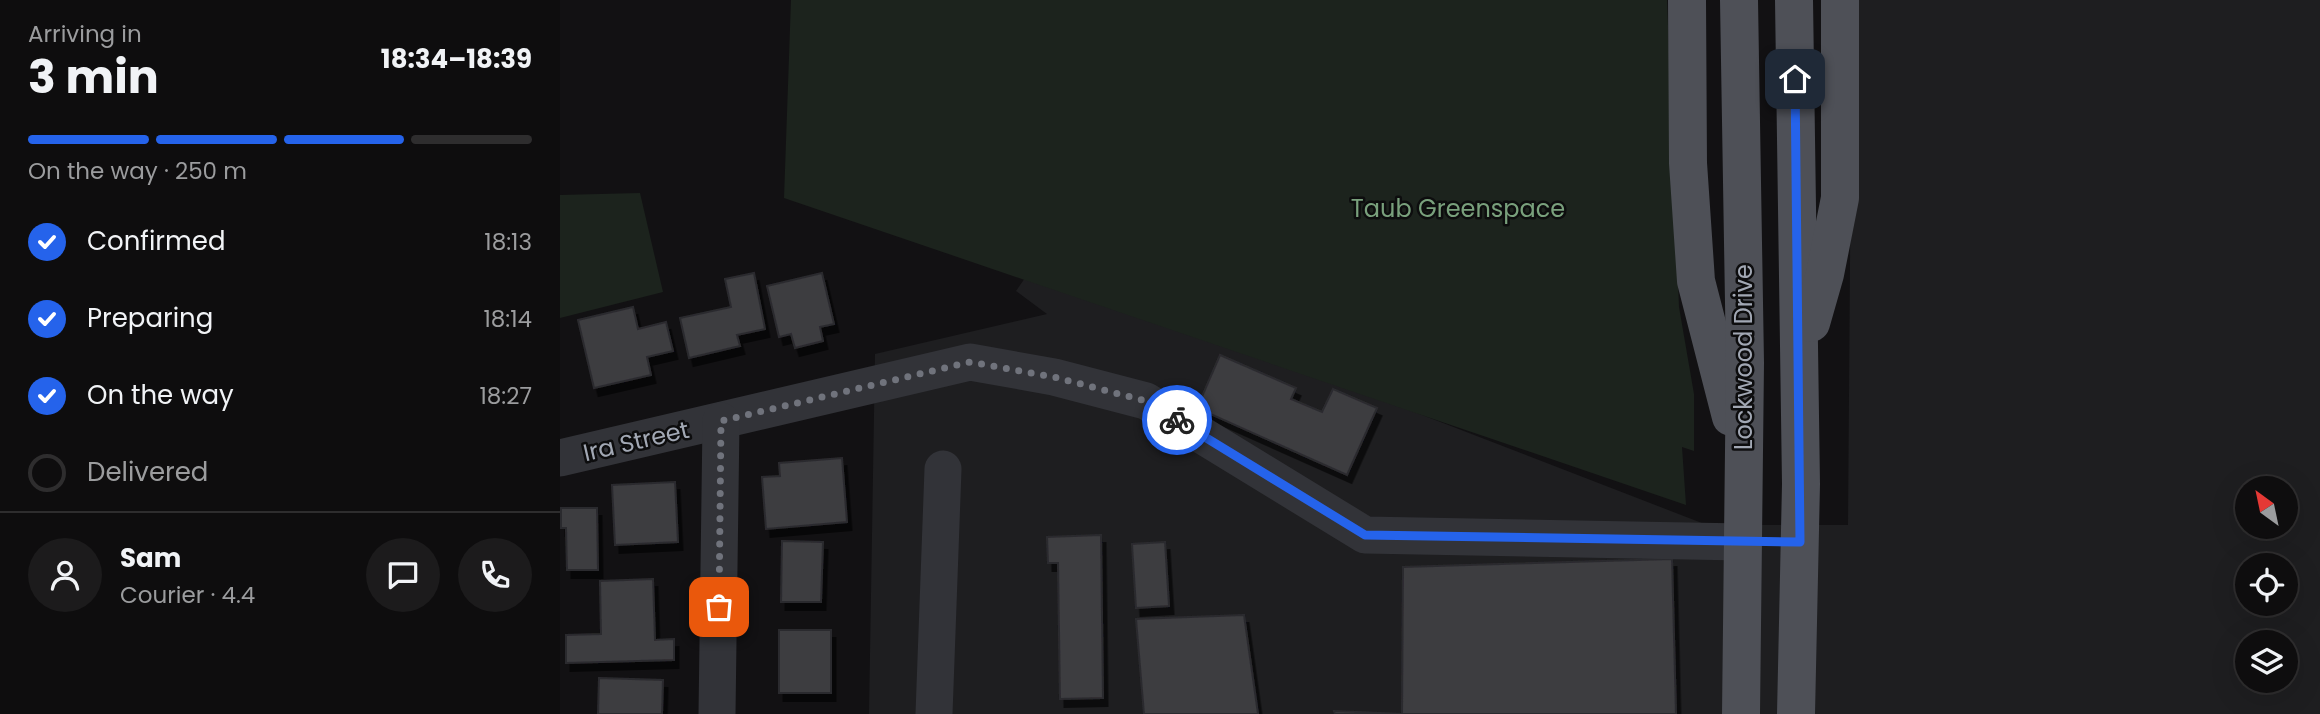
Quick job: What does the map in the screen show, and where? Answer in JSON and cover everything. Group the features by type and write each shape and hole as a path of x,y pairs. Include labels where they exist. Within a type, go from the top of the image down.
{"main road":[{"path":"1687,0 1688,163 1696,281 1728,402 1743,483"},
{"name":"Lockwood Drive","path":"1740,0 1745,363 1741,714"},
{"path":"1794,0 1800,542 1796,714"},
{"path":"1799,362 1825,274 1840,198 1840,0"},
{"path":"1743,542 1800,542"}],"street":[{"name":"Ira Street","path":"560,458 970,362 1054,377 1146,401 1365,535 1743,542"},
{"path":"717,714 721,421"},
{"path":"934,714 943,469"}],"shaded area":[{"path":"1852,0 2320,0 2320,714 869,714 875,354 1047,314 1016,291 1034,265 1707,525 1848,525"}],"green space":[{"name":"Taub Greenspace","path":"791,0 1667,0 1679,307 1694,394 1694,451 1682,447 1686,505 784,198"},
{"path":"640,193 663,292 560,318 560,195"}],"building":[{"path":"754,273 765,329 737,335 740,346 689,358 680,318 731,307 725,279"},
{"path":"822,273 834,324 820,327 823,341 795,348 791,334 779,337 767,286"},
{"path":"633,307 638,329 666,322 673,351 647,357 651,375 594,388 578,320"},
{"path":"1220,355 1296,388 1291,399 1322,412 1333,389 1377,408 1347,475 1197,408"},
{"path":"842,458 847,522 766,529 762,477 780,476 779,463"},
{"path":"675,482 678,542 615,545 612,485"},
{"path":"561,508 597,508 598,570 567,570 566,528 561,528"},
{"path":"1101,535 1103,698 1060,699 1058,563 1048,563 1047,537"},
{"path":"782,541 823,542 821,602 781,602"},
{"path":"1165,542 1169,606 1136,608 1132,544"},
{"path":"1672,559 1676,714 1402,714 1403,567"},
{"path":"653,579 655,640 674,639 674,660 566,663 566,635 601,634 600,581"},
{"path":"1244,615 1258,714 1144,714 1136,619"},
{"path":"779,630 831,630 831,693 779,693"},
{"path":"599,678 663,680 662,714 598,714"},
{"path":"1334,711 1402,714 1335,714"}],"way so far":[{"path":"719,607 721,421 970,362 1054,377 1146,401 1177,420"}],"route":[{"path":"1177,420 1365,535 1800,542 1795,79"}]}
